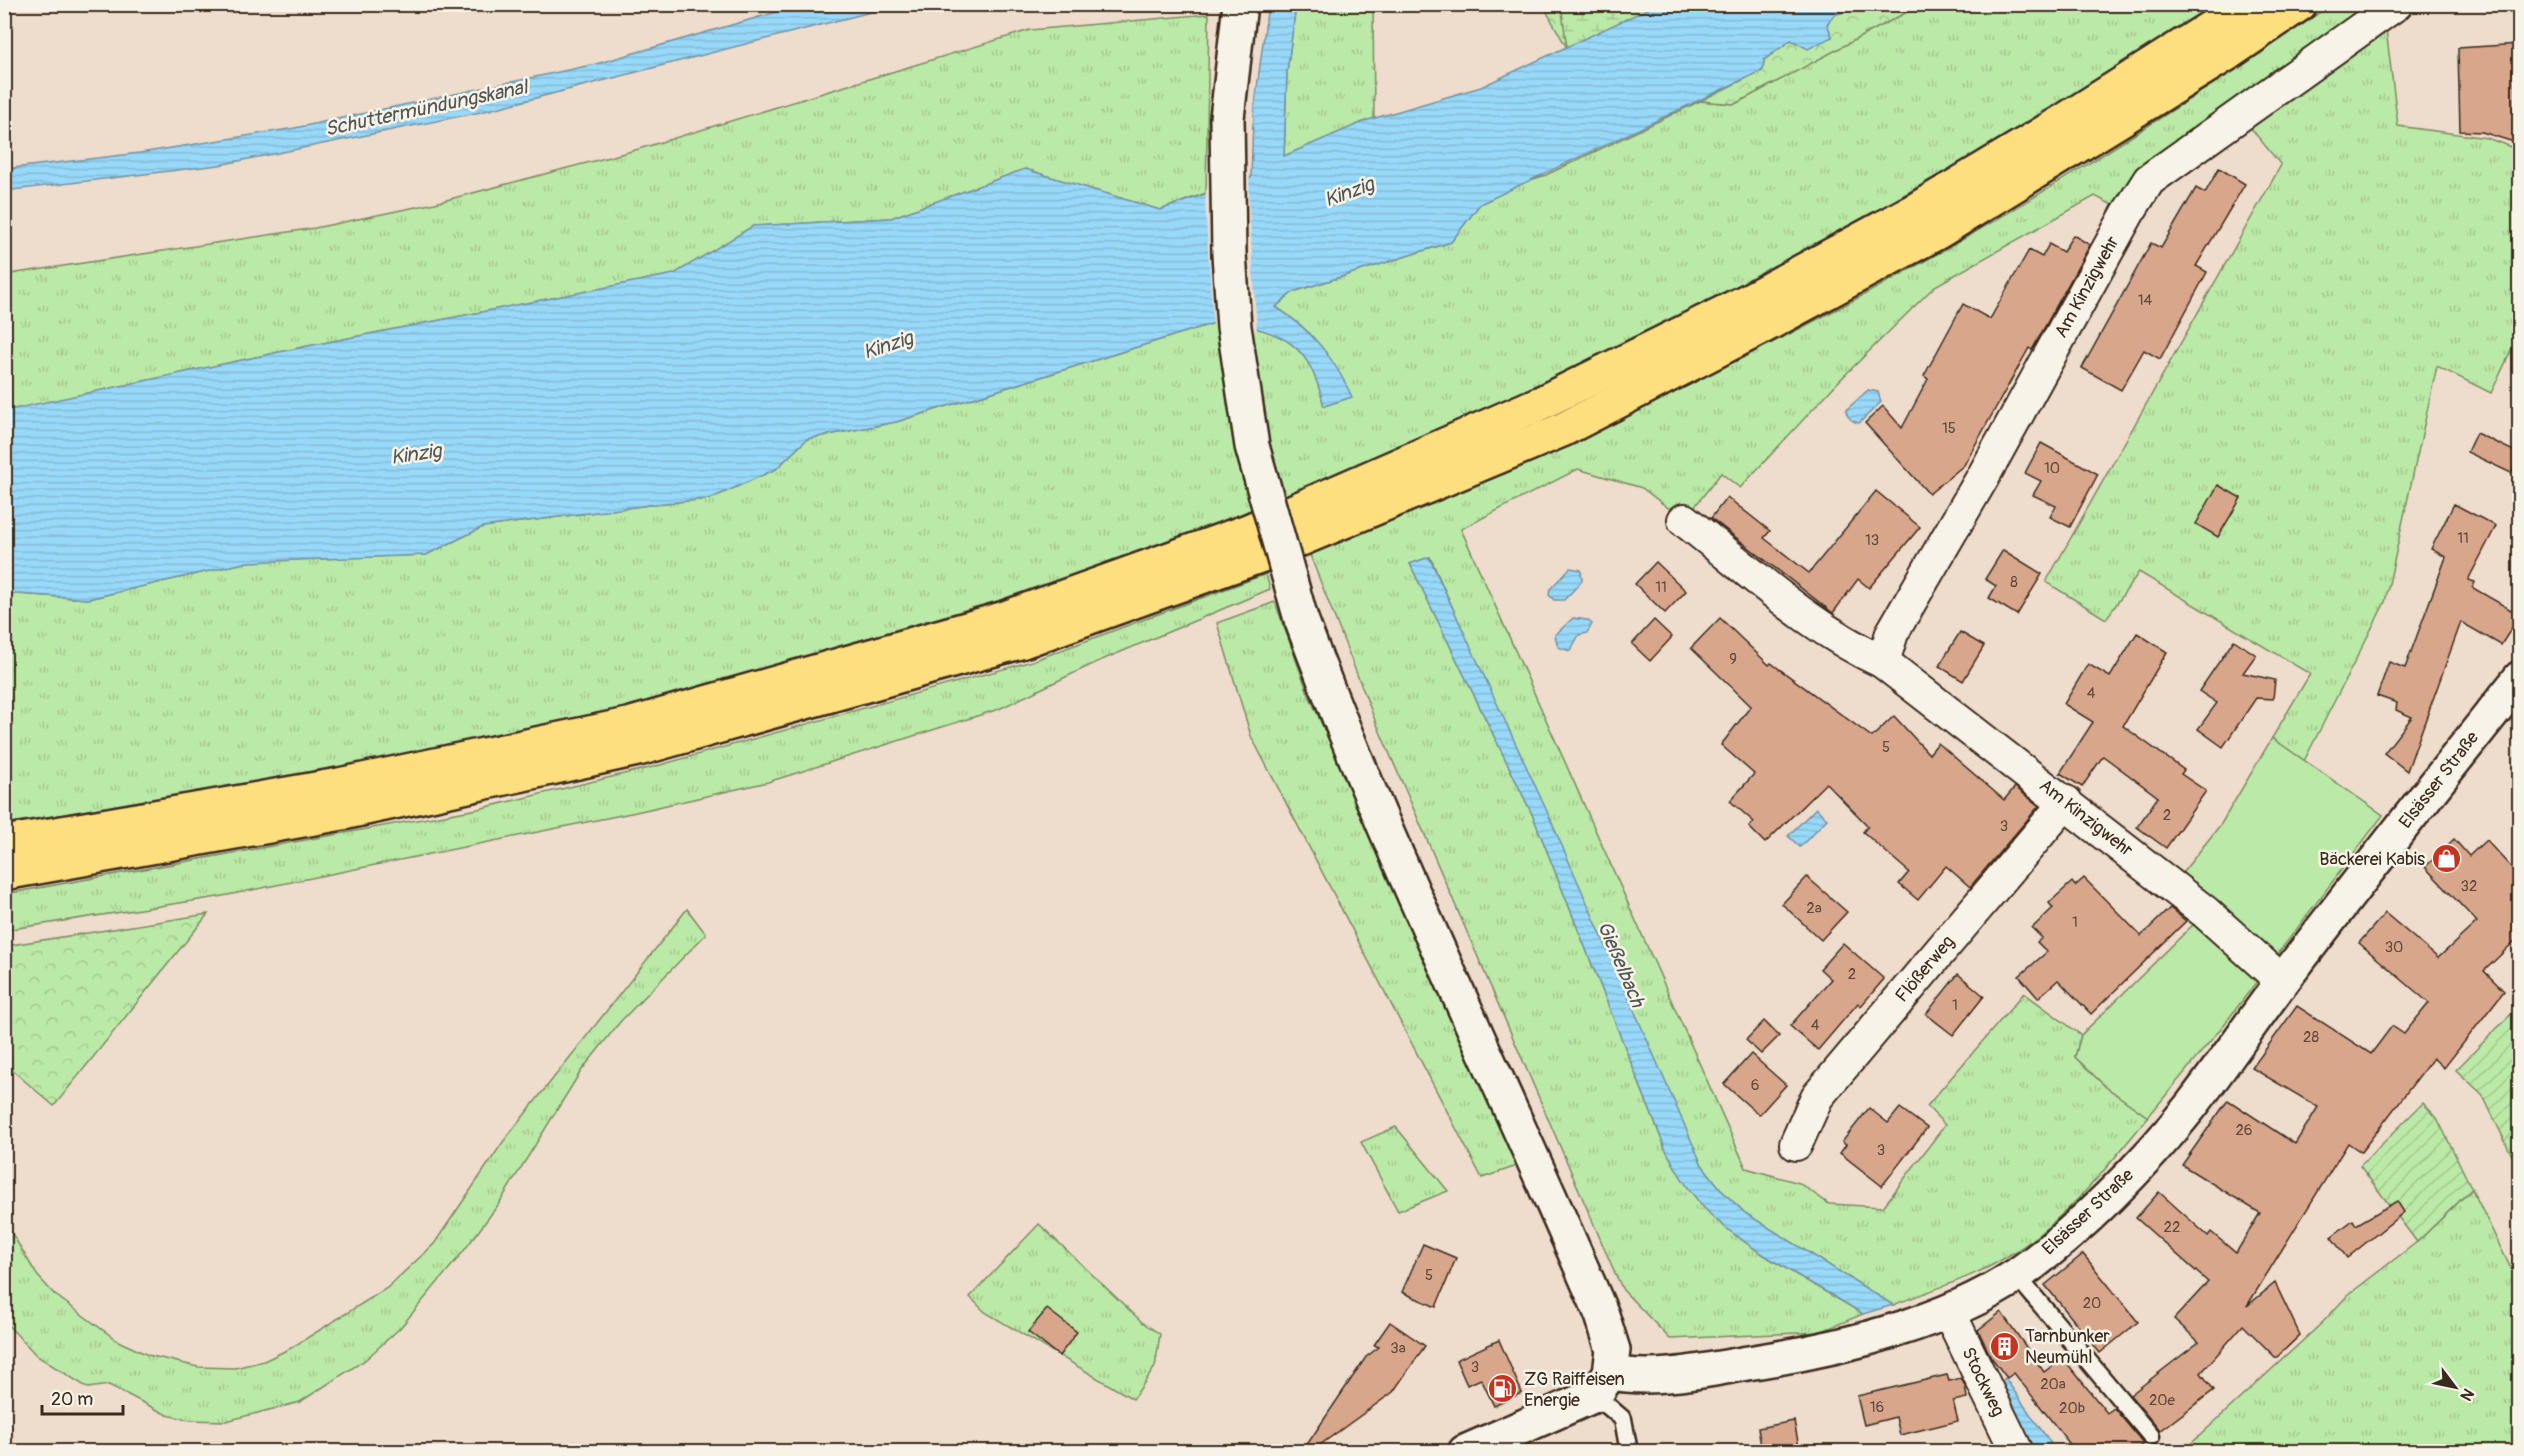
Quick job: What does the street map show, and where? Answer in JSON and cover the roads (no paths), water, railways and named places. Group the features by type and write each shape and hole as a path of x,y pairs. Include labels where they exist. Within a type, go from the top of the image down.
{"highway":[{"path":"4,843 339,785 628,725 1005,618 1248,531 1543,402 1749,300 1919,208 2062,122 2248,4"},
{"path":"4,873 348,812 638,749 1023,641 1265,554 1562,430 1764,326 1948,226 2227,54 2300,4"}],"street":[{"path":"1240,4 1227,118 1234,327 1252,446 1300,619 1328,692 1432,933 1602,1315 1612,1350 1602,1384 1465,1452"},
{"name":"Am Kinzigwehr","path":"1883,662 1892,633 1984,475 2128,213 2149,180 2396,4"},
{"name":"Am Kinzigwehr","path":"1684,520 1808,618 1851,647 1883,662 2066,801 2205,912 2282,981"},
{"name":"Elsässer Straße","path":"1602,1384 1631,1377 1675,1375 1815,1352 1949,1312 2016,1275 2067,1235 2128,1176 2189,1108 2282,981 2520,678"},
{"name":"Flößerweg","path":"1796,1144 1817,1098 2066,801"},
{"name":"Stockweg","path":"1949,1312 2017,1452"}],"lane":[{"path":"2016,1275 2151,1436"},
{"path":"1602,1384 1623,1419 1629,1452"}],"water":[{"name":"Schuttermündungskanal","path":"801,5 898,5 481,112 219,165 5,191 5,169 140,153 295,128 596,64"},
{"name":"Kinzig","path":"1268,5 1296,5 1287,72 1284,156 1365,121 1481,87 1656,5 1854,5 1851,9 1834,15 1827,24 1832,37 1808,49 1791,40 1764,60 1763,70 1480,204 1451,242 1293,292 1276,307 1301,325 1321,346 1338,370 1352,397 1324,406 1310,367 1302,354 1291,344 1264,330 1224,320 896,422 807,439 776,469 710,499 483,527 426,555 248,562 88,599 5,593 4,411 303,347 674,274 753,226 891,218 1025,169 1160,210 1251,178 1253,117"},
{"path":"1868,390 1878,392 1881,402 1859,423 1854,422 1846,410"},
{"path":"1429,557 1545,807 1702,1165 1723,1192 1745,1213 1893,1305 1863,1314 1783,1266 1743,1240 1709,1213 1679,1174 1665,1148 1533,816 1410,564"},
{"path":"1570,568 1581,570 1582,581 1564,600 1554,600 1549,595 1550,589"},
{"path":"1573,618 1587,620 1592,624 1587,633 1579,635 1570,651 1558,647 1555,635"},
{"path":"1816,808 1827,819 1800,847 1788,836"},
{"path":"2005,1378 2056,1451 2037,1451 1997,1387"}],"place":[{"name":"Bäckerei Kabis","path":"2446,859"},
{"name":"Tarnbunker Neumühl","path":"2004,1346"},
{"name":"ZG Raiffeisen Energie","path":"1503,1389"}],"water label":[{"name":"Gießelbach","path":"1621,964"}]}
